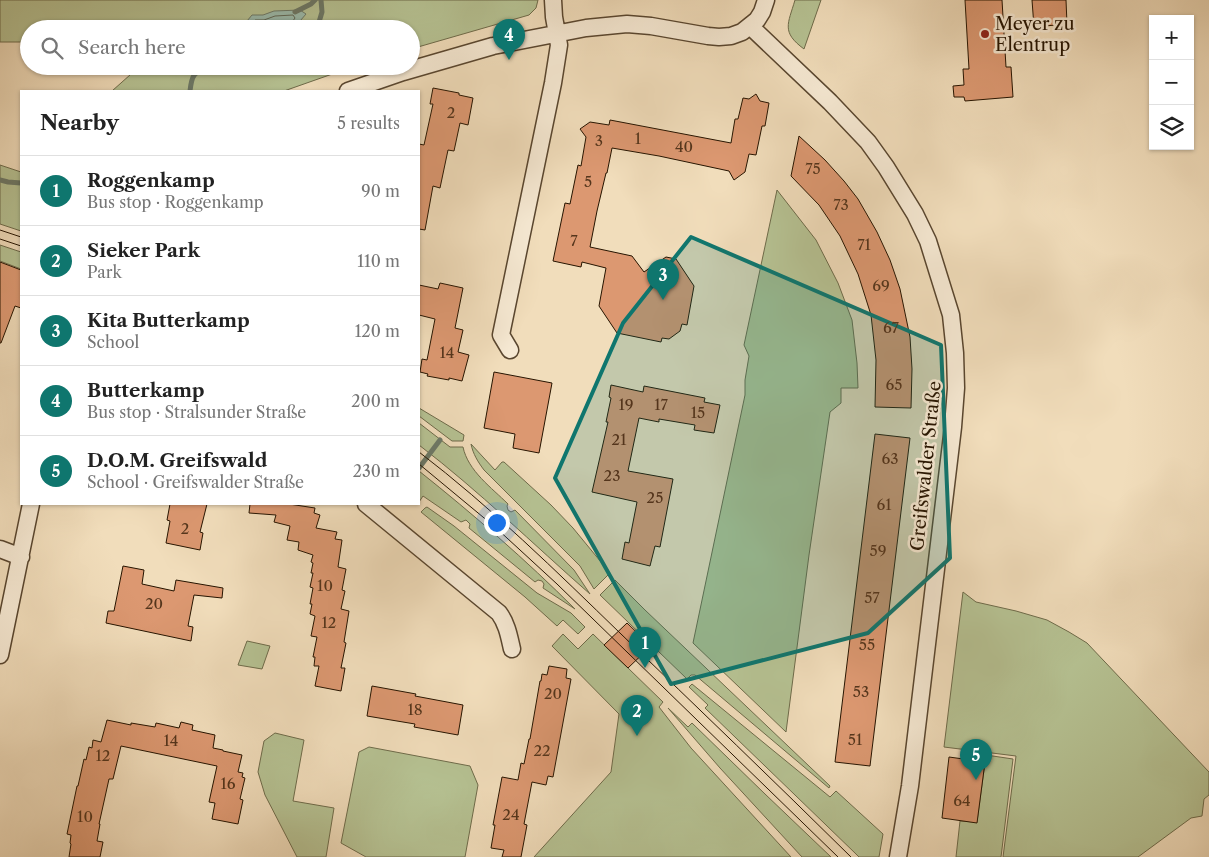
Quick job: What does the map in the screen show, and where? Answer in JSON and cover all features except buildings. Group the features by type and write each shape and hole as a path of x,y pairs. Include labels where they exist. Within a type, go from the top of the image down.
{"street":[{"path":"510,350 501,334 553,83 559,45 553,0"},
{"path":"420,67 493,46 586,28 627,24 719,37 731,36 742,32 757,20 766,0"},
{"name":"Greifswalder Straße","path":"750,26 830,102 868,142 886,167 915,214 928,241 950,315 956,388 953,427 910,786 898,857"},
{"path":"351,90 394,75"},
{"path":"0,654 31,505"},
{"path":"367,505 499,613 508,630 512,649"},
{"path":"0,549 21,557"}],"highlighted area":[{"path":"691,237 941,345 950,558 868,633 671,684 555,478 623,323"}],"green space":[{"path":"0,0 538,0 536,8 529,15 420,46 420,20 20,20 20,42 0,42"},
{"path":"795,0 821,0 804,49 792,38 788,27"},
{"path":"130,75 329,75 287,90 113,90"},
{"path":"0,165 20,172 20,231 0,224"},
{"path":"777,190 816,240 838,283 852,320 858,388 841,388 841,403 830,412 786,732 693,643 745,395 745,380 749,356 744,345"},
{"path":"0,245 20,252 20,269 0,261"},
{"path":"420,409 464,435 463,441 452,441 420,417"},
{"path":"420,424 450,447 463,447 475,471 508,504 508,510 511,512 515,510 574,570 590,594 484,499 420,446"},
{"path":"471,444 495,470 504,462 573,528 610,573 594,589 580,566 484,470 476,458"},
{"path":"420,472 499,538 575,609 543,588 544,584 542,581 538,580 535,582 469,528 470,524 466,520 461,522 423,496 420,500"},
{"path":"427,507 454,526 537,593 571,613 585,627 578,634 563,620 557,626 525,597 421,512"},
{"path":"615,580 830,786 829,788 695,675 691,675 687,679 600,595"},
{"path":"963,592 976,602 1047,620 1087,643 1209,772 1209,795 1204,799 1202,816 1191,818 1138,857 1003,857 1016,756 944,747"},
{"path":"563,634 578,649 593,634 663,702 659,707 691,748 791,857 534,857 611,772 619,714 552,646"},
{"path":"247,641 270,646 262,669 238,665"},
{"path":"692,684 830,797 836,791 883,834 879,857 859,857 705,708 708,705 689,687"},
{"path":"668,708 688,727 692,723 831,857 802,857"},
{"path":"275,733 304,740 293,801 334,808 326,857 297,857 265,795 258,772 264,741"},
{"path":"369,747 470,766 478,785 465,857 366,857 341,843 359,752"},
{"path":"986,755 1013,759 1001,857 956,857 960,821 977,822"}],"water":[{"path":"300,10 306,14 301,20 248,20 252,15 263,15 274,11"}],"waterway":[{"path":"295,12 315,0"},
{"path":"320,20 322,12 321,0"},
{"path":"190,90 194,75"},
{"path":"0,180 20,183"},
{"path":"420,467 440,440"}],"tram line":[{"path":"0,230 20,237"},
{"path":"0,239 20,246"},
{"path":"420,453 472,495 548,563 851,857"},
{"path":"420,465 495,527 557,584 838,857"}],"place":[{"name":"Meyer zu Elentrup","path":"985,34"},
{"name":"Butterkamp","path":"509,60"},
{"name":"Kita Butterkamp","path":"663,300"},
{"name":"Roggenkamp","path":"645,668"},
{"name":"Sieker Park","path":"637,736"},
{"name":"D.O.M. Greifswald","path":"976,780"}]}
